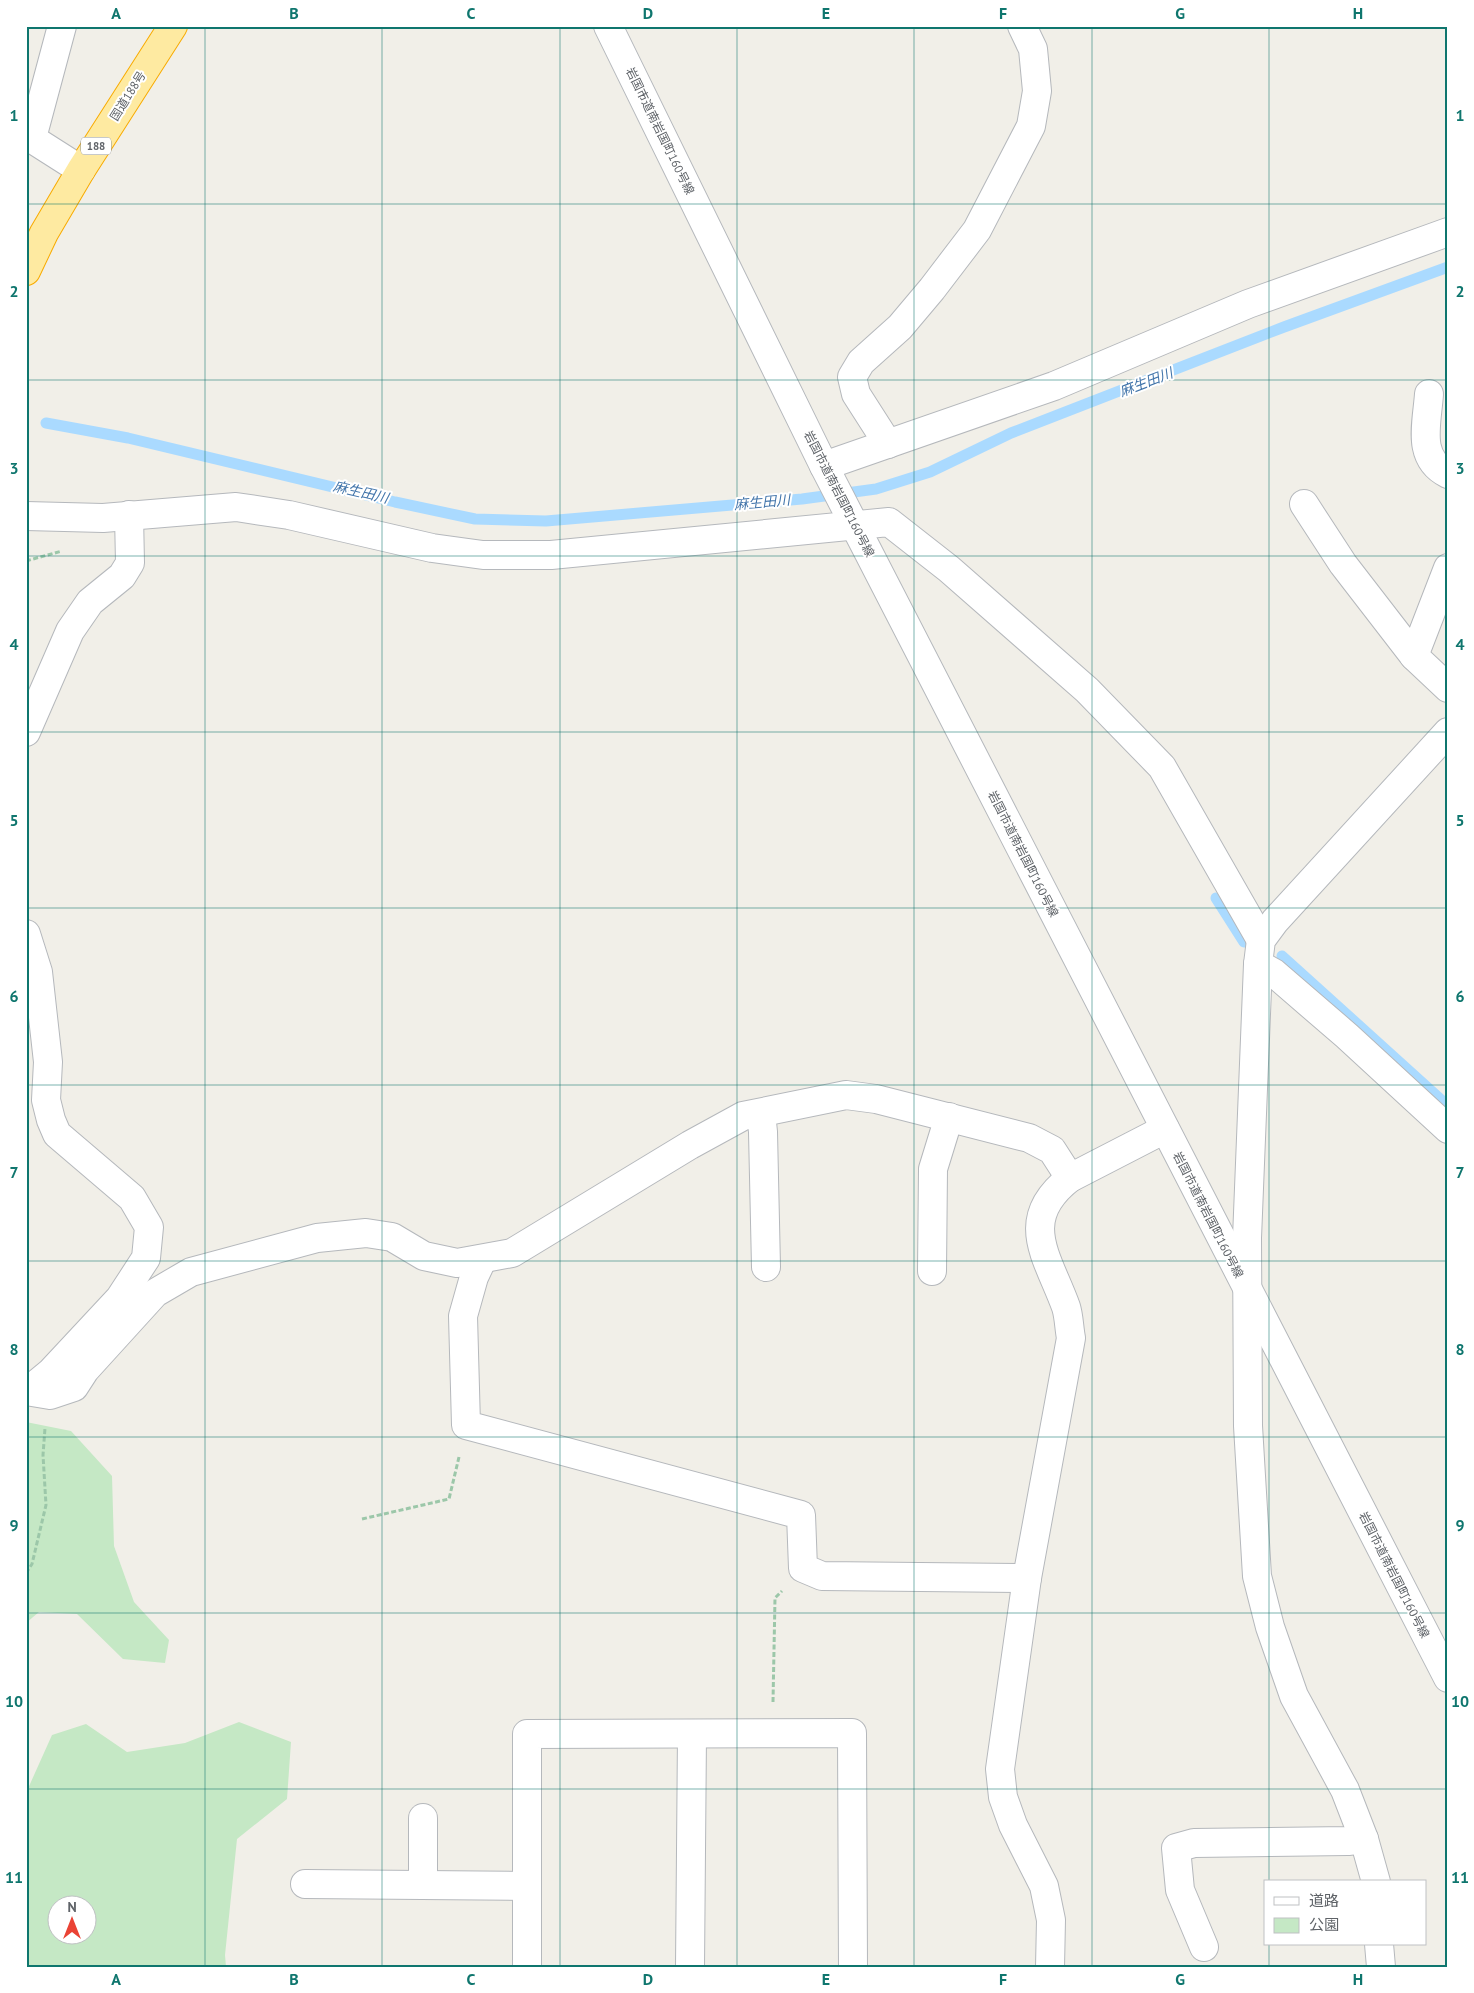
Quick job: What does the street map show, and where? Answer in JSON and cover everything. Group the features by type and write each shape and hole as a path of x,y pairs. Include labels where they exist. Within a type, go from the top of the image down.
{"highway":[{"name":"国道188号","path":"26,271 44,233 81,170 173,26"}],"street":[{"path":"62,26 29,137 81,170"},
{"name":"岩国市道南岩国町160号線","path":"608,26 854,526 1448,1678"},
{"path":"888,444 856,394 852,377 861,362 900,327 926,297 977,230 1031,126 1037,91 1032,49 1022,26"},
{"path":"824,466 1054,386 1248,304 1448,232"},
{"path":"1429,394 1425,449 1437,469 1448,474"},
{"path":"1304,504 1343,564 1414,656 1448,688"},
{"path":"26,516 104,518 236,507 290,515 432,548 483,555 551,555 889,522 949,569 1087,690 1162,768 1260,952 1274,973 1448,1129"},
{"path":"26,732 70,630 90,602 122,576 130,563 128,515"},
{"path":"1414,656 1448,568"},
{"path":"1375,1880 1364,1839 1345,1790 1294,1696 1270,1627 1257,1576 1248,1426 1246,1238 1260,952 1448,732"},
{"path":"26,934 38,972 48,1062 46,1100 51,1120 57,1134 132,1198 149,1227 146,1258 120,1298 51,1372 35,1392"},
{"path":"35,1392 74,1387 85,1370 154,1293 191,1272 318,1238 366,1232 392,1237 424,1256 457,1263 482,1260 512,1253 690,1145 744,1116 846,1095 876,1099 1029,1138 1052,1150 1070,1178"},
{"path":"761,1113 766,1267"},
{"path":"932,1272 933,1169 949,1118"},
{"path":"1050,1967 1051,1920 1044,1886 1013,1825 1003,1797 1000,1769 1027,1578 1071,1338 1067,1309 1043,1250 1039,1229 1044,1207 1056,1189 1070,1178 1165,1129"},
{"path":"482,1260 474,1277 463,1316 466,1425 801,1515 803,1568 822,1576 1027,1578"},
{"path":"527,1967 526,1734 852,1733 853,1967"},
{"path":"690,1967 692,1734"},
{"path":"422,1818 424,1885"},
{"path":"1204,1947 1180,1890 1176,1848 1194,1843 1348,1841 1364,1839"},
{"path":"305,1884 527,1886"},
{"path":"1379,1946 1380,1967"}],"path":[{"path":"26,1573 32,1564 46,1505 43,1455 46,1419 35,1392"},
{"path":"362,1519 449,1499 466,1425"},
{"path":"773,1733 775,1598 803,1568"}],"green space":[{"path":"26,1422 71,1431 112,1476 114,1546 134,1602 169,1640 165,1663 123,1659 77,1614 39,1612 26,1623"},
{"path":"239,1722 291,1742 287,1799 237,1839 225,1955 226,1967 26,1967 26,1793 52,1735 86,1724 127,1752 185,1743"}],"waterway":[{"name":"麻生田川","path":"46,423 128,438 395,502 475,519 546,521 802,499 876,489 930,472 1011,433 1284,327 1448,267"},
{"path":"1216,898 1244,942"},
{"path":"1282,956 1448,1106"}]}
